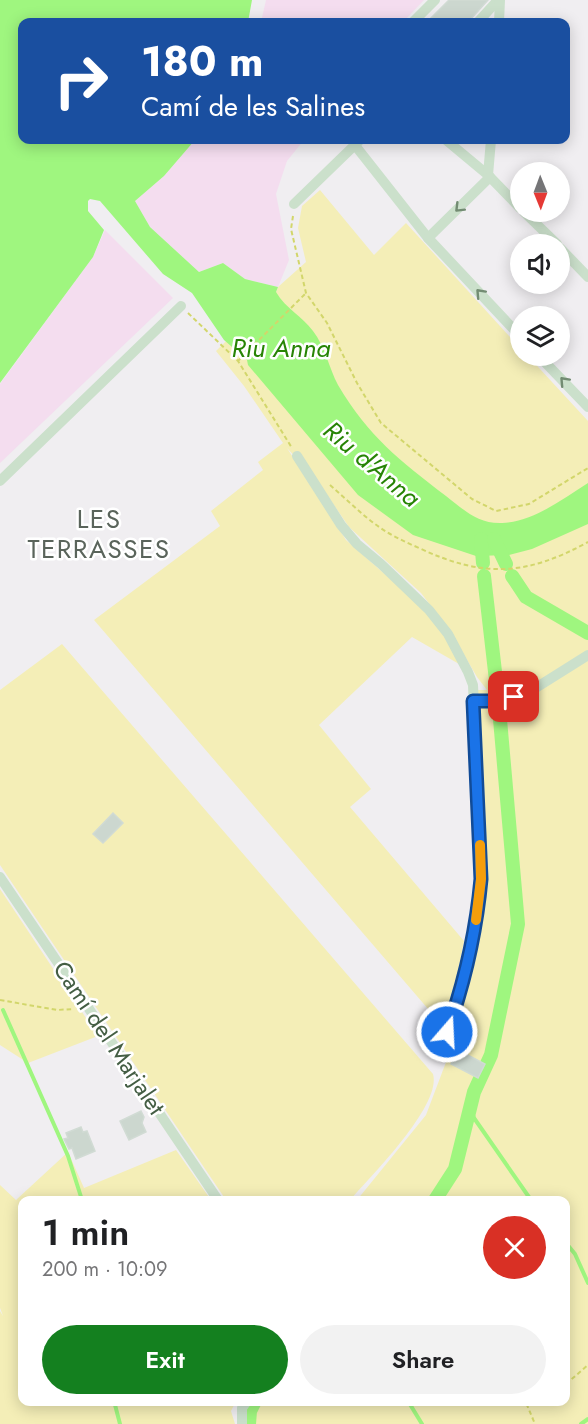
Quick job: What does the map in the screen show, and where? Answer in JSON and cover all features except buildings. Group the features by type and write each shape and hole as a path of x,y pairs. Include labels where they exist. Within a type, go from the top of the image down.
{"street":[{"path":"417,18 435,0"},
{"path":"482,18 499,0"},
{"path":"499,0 499,18"},
{"path":"294,204 355,144"},
{"path":"358,144 428,238 510,325"},
{"path":"451,144 489,176 510,198"},
{"path":"428,238 489,176 490,144"},
{"path":"534,222 546,234"},
{"path":"570,258 588,277"},
{"path":"0,480 181,306"},
{"path":"549,366 588,407"},
{"path":"297,456 341,525 357,544 429,610 448,634 473,685 481,879 479,905 465,982 447,1032"},
{"path":"473,701 503,701 526,694 588,655"},
{"name":"Camí del Marjalet","path":"0,877 215,1196"},
{"path":"242,1424 243,1406"}],"path":[{"path":"294,204 291,229 306,293 327,323 357,383 381,423 472,500 496,511 529,504 588,468"},
{"path":"238,361 306,293"},
{"path":"181,306 238,361 297,456"},
{"path":"323,479 390,535 470,567 510,569 532,566 558,559 588,542"},
{"path":"0,1000 57,1010 89,1009"},
{"path":"570,1381 588,1365"},
{"path":"526,1406 535,1424"}],"shaded area":[{"path":"320,190 374,255 406,223 510,337 510,366 537,366 588,421 588,1424 244,1424 247,1406 570,1406 570,1196 360,1196 426,1115 451,1049 480,906 476,690 487,690 450,631 421,593 349,527 318,482 287,448 346,540 428,612 445,633 459,664 412,637 319,725 371,789 350,807 464,941 447,1031 94,620 220,526 211,511 263,470 258,462 283,443 244,386 216,351 276,292 278,287 306,262 298,228 302,206"},
{"path":"62,644 433,1074 433,1087 416,1121 403,1140 354,1196 223,1196 0,865 0,690"},
{"path":"0,889 98,1036 28,1063 0,1045"},
{"path":"176,1150 208,1196 20,1196 68,1152 84,1188"},
{"path":"0,1185 16,1200 18,1198 18,1406 234,1406 231,1411 235,1424 0,1424 0,1311 3,1316 0,1308"}],"sand":[{"path":"266,0 424,0 407,18 262,18"},
{"path":"192,144 301,144 287,161 276,194 289,260 278,287 245,279 223,263 199,272 150,227 135,201 164,176"},
{"path":"105,230 173,298 0,463 0,384 93,257"}],"water":[{"path":"0,0 252,0 249,18 18,18 18,144 192,144 164,176 135,201 150,227 199,272 223,263 245,279 278,287 276,292 280,298 317,337 338,385 361,419 399,459 465,511 478,519 493,523 514,522 547,509 588,483 588,524 532,549 509,555 476,556 413,535 358,495 248,365 247,360 224,340 192,293 163,274 100,201 90,199 88,201 88,211 104,230 93,257 0,383"}],"waterway":[{"path":"481,539 483,563"},
{"path":"494,539 506,564"},
{"path":"484,576 497,689"},
{"path":"512,576 526,597 588,633"},
{"path":"438,1196 455,1169 474,1092 491,1055 518,924 499,708"},
{"path":"3,1010 68,1156 81,1196"},
{"path":"471,1109 474,1118 528,1196"},
{"path":"570,1248 588,1283"},
{"path":"115,1406 120,1424"},
{"path":"249,1424 252,1406"},
{"path":"411,1406 422,1424"},
{"path":"581,1424 588,1419"}],"slow traffic":[{"path":"476,920 481,879 480,845"}],"district":[{"name":"LES TERRASSES","path":"99,534"}],"route":[{"path":"447,1032 465,982 479,905 480,844 473,701 503,701 514,697"}],"water label":[{"name":"Riu Anna","path":"281,348"},
{"name":"Riu d'Anna","path":"372,464"}]}
